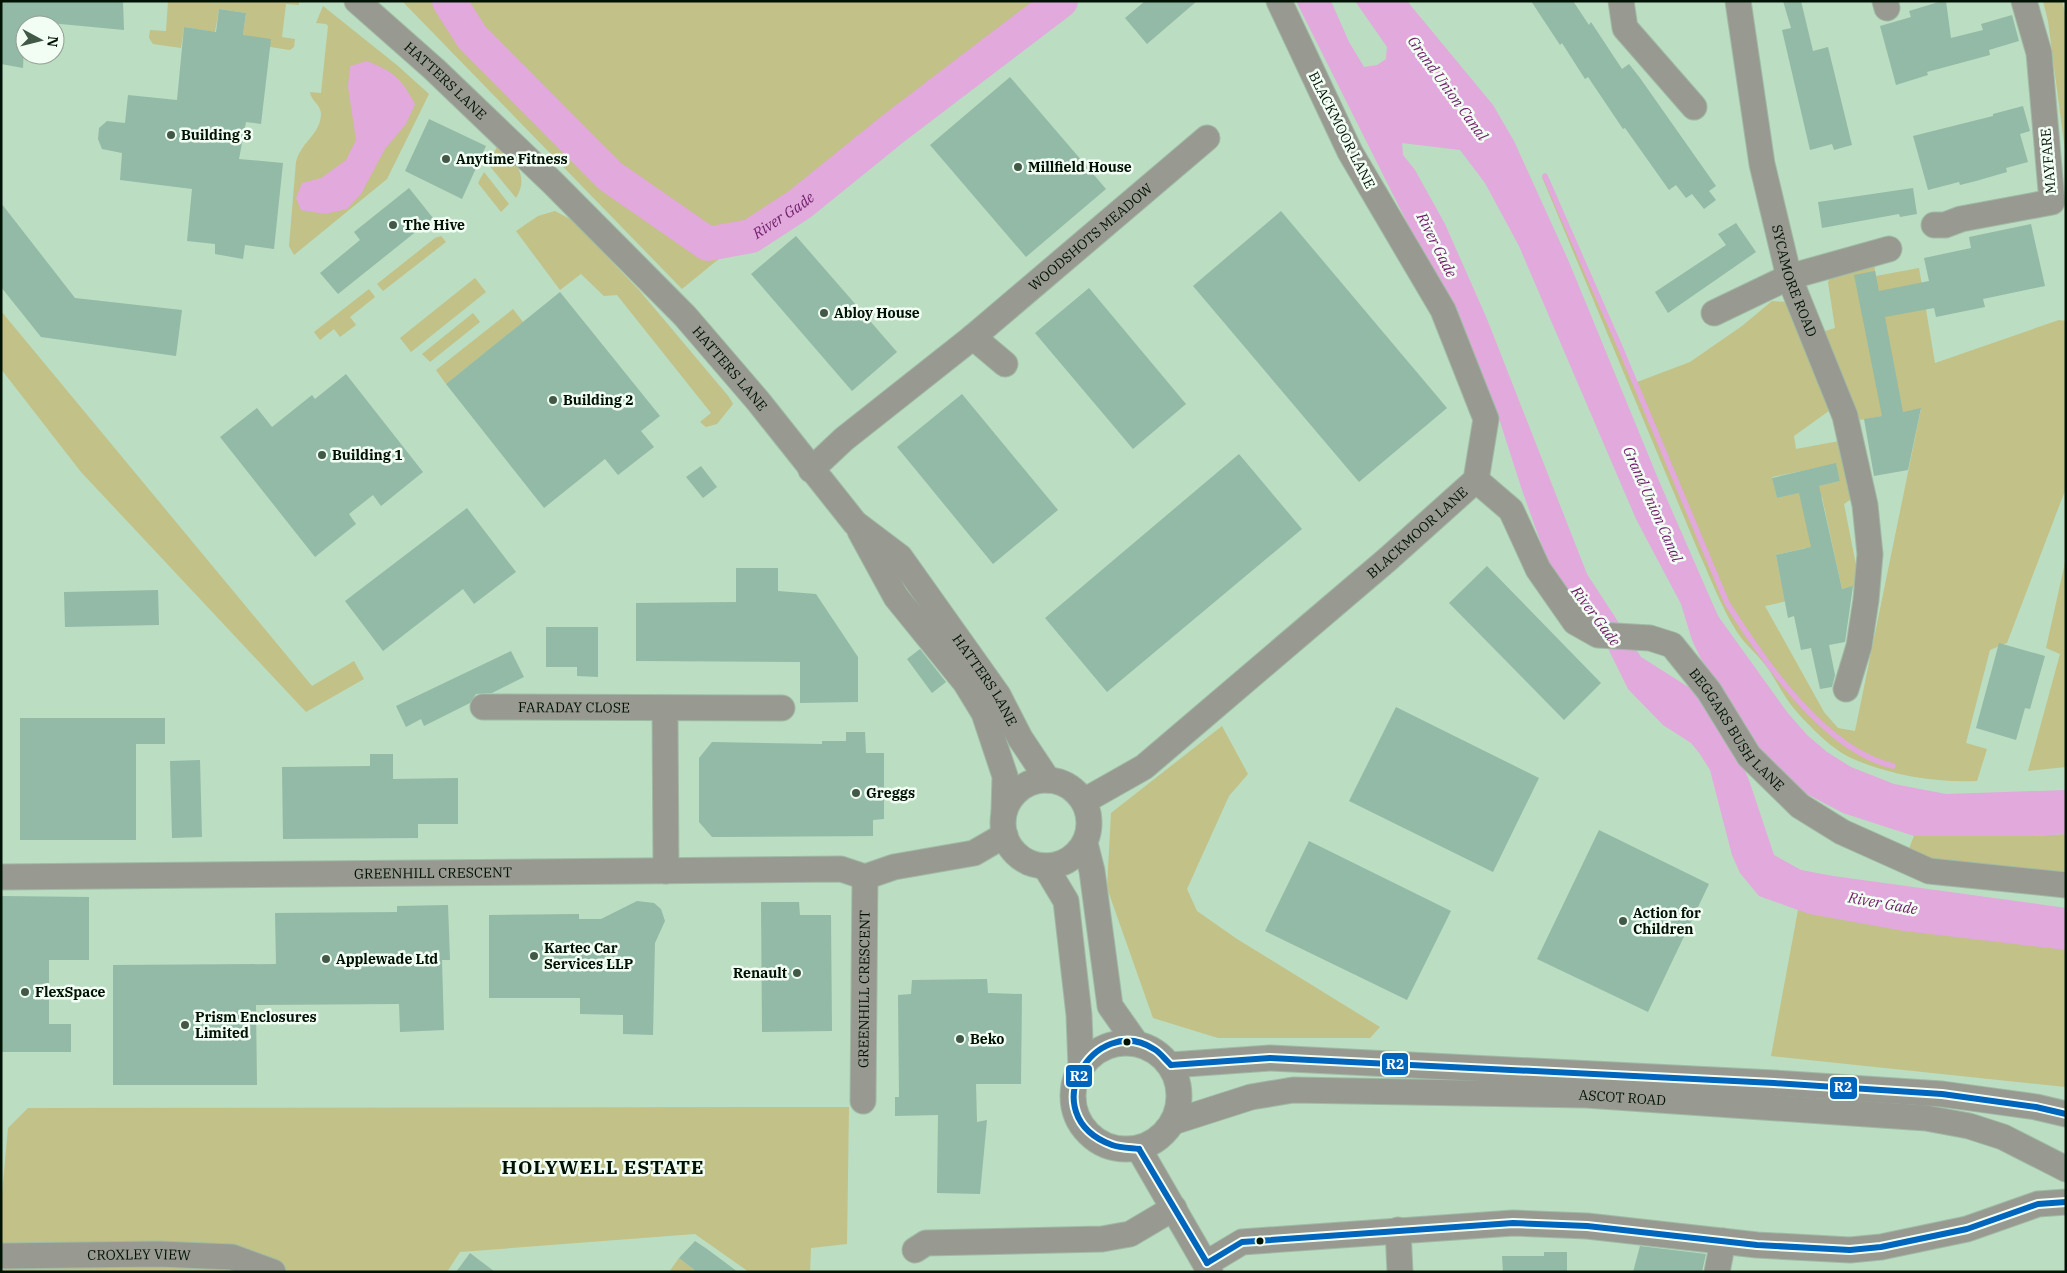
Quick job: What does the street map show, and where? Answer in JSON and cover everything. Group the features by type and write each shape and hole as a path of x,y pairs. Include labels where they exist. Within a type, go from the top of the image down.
{"street":[{"name":"HATTERS LANE","path":"357,1 437,72 546,177 685,316 758,401 855,523 900,557 998,695 1020,738 1048,780"},
{"name":"BLACKMOOR LANE","path":"1084,802 1144,766 1388,559 1476,480 1486,418 1443,310 1350,152 1279,1"},
{"path":"1621,1 1625,28 1694,107"},
{"name":"SYCAMORE ROAD","path":"1738,1 1762,164 1789,277 1845,416 1865,505 1870,554 1859,646 1846,689"},
{"name":"MAYFARE","path":"1934,225 1945,226 1961,219 2052,202 2039,53 2024,1"},
{"name":"WOODSHOTS MEADOW","path":"811,470 844,439 973,337 1207,138"},
{"path":"1714,313 1789,277 1890,249"},
{"path":"973,337 1005,364"},
{"name":"BEGGARS BUSH LANE","path":"1476,480 1511,510 1538,569 1575,622 1598,635 1650,638 1672,644 1709,691 1749,756 1800,806 1842,832 1929,871 2066,885"},
{"path":"855,523 896,598 965,682 984,713 1005,776 1005,824 1011,848 1020,858 1032,864 1057,865 1078,853 1085,843 1090,824 1084,802 1076,791 1066,784 1048,780 1028,784 1017,790 1009,800 1005,824 974,853 894,867 865,877"},
{"name":"FARADAY CLOSE","path":"484,707 782,708"},
{"path":"665,709 666,871"},
{"path":"1085,843 1092,871 1110,1006 1136,1042"},
{"path":"1045,866 1066,901 1079,1015 1081,1067"},
{"name":"GREENHILL CRESCENT","path":"1,877 841,869 865,877 863,1101"},
{"path":"1121,1042 1136,1042 1153,1049 1171,1065 1180,1092 1178,1111 1173,1122 1161,1137 1139,1149 1113,1148 1096,1140 1086,1130 1076,1114 1073,1096 1076,1078 1081,1067 1094,1053 1103,1047 1121,1042"},
{"name":"ASCOT ROAD","path":"1171,1065 1270,1058 1761,1082 1942,1094 2036,1107 2066,1114"},
{"name":"ASCOT ROAD","path":"1173,1122 1251,1097 1293,1090 1586,1095 1926,1118 1970,1126 2003,1137 2066,1169"},
{"path":"1139,1149 1209,1267 1242,1242 1513,1223 1586,1226 1724,1241 1850,1250 1881,1247 1967,1229 2038,1204 2066,1202"},
{"path":"915,1250 926,1243 1102,1239 1130,1234 1174,1208"},
{"path":"1398,1230 1400,1272"},
{"path":"1717,1272 1724,1241"},
{"name":"CROXLEY VIEW","path":"1,1256 158,1254 232,1257 273,1272"}],"shaded area":[{"path":"168,1 299,1 299,5 286,4 282,37 295,39 294,47 290,50 270,47 243,35 246,13 219,9 215,32 184,27 181,48 153,44 149,38 150,30 166,31"},
{"path":"402,1 1035,1 682,289"},
{"path":"2043,1 2062,1 2066,16 2066,158 2048,21"},
{"path":"323,6 398,66 429,94 387,179 294,255 289,246 296,162 302,148 318,127 321,113 310,92 321,93 328,26 316,23"},
{"path":"499,143 515,162 521,175 520,190 516,198 488,164"},
{"path":"484,172 509,204 501,212 478,183"},
{"path":"1545,176 1637,382 1690,362 1742,326 1772,301 1787,302 1833,408 1794,436 1796,449 1839,441 1856,496 1844,504 1856,565 1866,573 1855,586 1842,589 1822,497 1816,497 1814,487 1840,481 1836,464 1772,477 1777,498 1806,491 1813,553 1805,548 1776,555 1781,581 1819,594 1765,606 1824,712 1838,728 1855,731 1921,409 1860,420 1822,332 1835,328 1828,282 1831,276 1874,265 1876,276 1919,268 1935,363 2059,320 2066,321 2066,488 2007,643 1990,650 1966,743 1987,749 1977,781 1945,781 1913,777 1881,769 1843,754 1797,712 1765,665 1741,637 1716,593 1542,177"},
{"path":"555,211 572,220 639,290 729,397 733,404 717,424 706,427 700,422 711,413 617,295 604,296 581,274 560,290 516,231 538,216"},
{"path":"441,236 446,242 383,291 377,284 435,238"},
{"path":"475,278 486,292 411,352 400,338"},
{"path":"369,289 375,297 350,317 356,325 340,337 334,329 320,340 314,332"},
{"path":"513,309 523,322 446,384 436,370"},
{"path":"1,311 312,686 354,661 364,679 306,712 81,472 1,369"},
{"path":"473,313 480,322 430,362 422,354"},
{"path":"2066,558 2066,767 2028,771 2060,654 2046,648"},
{"path":"1222,726 1248,774 1229,796 1187,889 1197,911 1237,939 1380,1027 1370,1038 1218,1038 1153,1018 1107,888 1111,813"},
{"path":"2066,834 2066,881 1906,856 1914,836 2034,836"},
{"path":"1798,910 2066,945 2066,1087 1771,1056"},
{"path":"849,1107 847,1244 811,1248 810,1272 749,1272 695,1234 460,1252 447,1272 1,1272 1,1205 8,1128 28,1108"},
{"path":"679,1258 697,1272 669,1272"}],"water":[{"name":"Grand Union Canal","path":"1296,1 1331,1 1349,42 1364,67 1377,65 1386,59 1387,47 1355,1 1407,1 1493,105 1514,141 1569,262 1659,481 1718,616 1787,712 1807,735 1827,752 1851,767 1894,784 1946,794 2066,790 2066,834 2034,836 1914,836 1843,813 1805,793 1777,772 1757,746 1701,659 1692,640 1681,604 1636,519 1519,246 1485,183 1460,150 1402,143 1403,155 1415,170 1445,224 1487,319 1587,574 1641,657 1690,688 1713,712 1734,744 1750,783 1774,855 1801,870 1833,876 2066,908 2066,950 1904,931 1809,914 1759,896 1740,873 1732,855 1710,770 1700,754 1691,743 1663,725 1628,689 1599,630 1589,625 1552,574 1495,406 1474,356"},
{"path":"367,61 396,77 415,104 406,124 385,149 361,194 347,209 325,214 301,210 296,198 302,183 321,178 346,160 356,140 348,87 350,66"}],"building":[{"path":"1,1 123,1 124,30 65,24 65,15 15,15 15,65 23,65 23,68 1,64"},
{"path":"1145,1 1197,1 1147,44 1125,18"},
{"path":"1531,1 1573,1 1589,25 1591,22 1622,69 1629,64 1640,78 1716,186 1709,191 1716,200 1704,209 1692,194 1686,198 1676,185 1669,190 1625,128 1623,129 1588,77 1585,79 1562,43 1560,45"},
{"path":"1783,1 1801,1 1813,51 1828,47 1852,145 1834,150 1832,144 1810,150 1782,30 1791,28"},
{"path":"1946,1 1951,38 1983,30 1981,24 2012,15 2019,41 1989,50 1990,55 1927,72 1928,75 1896,85 1880,26 1911,17 1909,11"},
{"name":"Building 3","path":"219,9 246,13 243,35 271,39 261,124 246,122 239,159 283,163 274,249 245,245 243,259 215,254 215,244 187,241 192,189 120,180 122,153 102,149 98,139 99,128 107,121 125,123 128,95 177,100 184,27 216,32"},
{"name":"Millfield House","path":"1010,77 1106,189 1026,257 930,145"},
{"path":"2023,106 2030,131 2020,134 2028,162 2006,168 2007,172 1976,181 1960,185 1959,182 1928,190 1913,136 1993,116 1993,114"},
{"name":"Anytime Fitness","path":"429,119 486,146 462,199 405,171"},
{"name":"The Hive","path":"409,188 433,218 338,294 320,273 360,240 354,232"},
{"path":"1913,188 1917,214 1900,217 1899,214 1822,228 1818,202"},
{"path":"1,203 75,298 182,310 176,356 41,337 1,287"},
{"path":"1281,211 1447,408 1359,482 1193,286"},
{"path":"1736,223 1756,252 1668,313 1655,292 1726,245 1718,234"},
{"path":"2031,224 2045,286 1983,299 1985,307 1936,317 1934,308 1885,317 1903,412 1921,408 1908,470 1874,476 1864,419 1882,416 1854,275 1875,271 1879,291 1929,281 1924,258 1971,248 1969,237"},
{"name":"Abloy House","path":"796,236 897,352 852,391 751,274"},
{"path":"1089,288 1186,404 1133,449 1035,333"},
{"name":"Building 2","path":"560,292 660,416 641,431 654,447 618,475 605,459 544,508 446,384"},
{"name":"Building 1","path":"346,374 423,472 381,506 373,495 349,514 356,524 315,557 220,437 257,408 272,427 312,395 315,399"},
{"path":"962,394 1058,510 993,564 897,447"},
{"path":"1239,454 1302,529 1107,692 1045,618"},
{"path":"1836,463 1840,481 1819,486 1842,589 1853,586 1845,642 1829,645 1835,675 1832,687 1820,689 1811,648 1801,650 1794,616 1788,618 1776,555 1811,547 1799,493 1777,498 1772,478"},
{"path":"701,466 717,487 703,498 686,477"},
{"path":"467,508 516,572 474,604 463,589 383,651 345,601"},
{"path":"1487,566 1601,683 1564,720 1449,603"},
{"path":"736,568 778,568 778,591 816,594 858,657 858,702 800,703 800,662 636,661 636,603 736,602"},
{"path":"158,590 159,625 65,627 64,592"},
{"path":"546,627 598,627 598,677 577,676 577,667 546,667"},
{"path":"1999,643 2045,656 2030,709 2025,708 2016,740 1976,728"},
{"path":"920,649 946,682 932,693 907,659"},
{"path":"511,651 524,677 492,693 476,694 470,703 424,726 421,719 406,727 396,706"},
{"path":"1396,707 1539,778 1493,872 1349,801"},
{"path":"20,718 165,718 165,744 136,744 136,840 20,840"},
{"path":"846,732 865,732 866,753 884,753 884,819 873,820 873,836 712,837 699,822 699,758 712,742 822,744 822,741 846,741"},
{"path":"370,754 393,754 393,779 458,778 458,824 418,824 418,838 283,839 282,767 370,766"},
{"path":"200,760 202,837 172,838 170,761"},
{"name":"Action for Children","path":"1599,830 1709,884 1648,1012 1537,959"},
{"path":"1309,841 1451,911 1407,1000 1265,931"},
{"name":"FlexSpace","path":"1,896 89,897 89,960 49,960 49,1024 71,1024 71,1052 1,1052"},
{"path":"637,901 654,903 661,909 665,921 655,943 653,1035 623,1034 623,1015 580,1014 580,998 489,998 489,915 579,914 579,919 601,919"},
{"name":"Renault","path":"761,902 799,902 800,915 831,915 832,1031 762,1032"},
{"path":"448,905 450,960 442,960 444,1030 400,1032 399,1004 256,1005 257,1085 113,1085 113,965 276,964 275,913 397,912 397,906"},
{"name":"Beko","path":"987,979 988,993 1022,994 1021,1084 976,1084 977,1122 987,1120 980,1194 937,1193 938,1115 895,1116 895,1097 899,1097 898,995 911,994 912,980"},
{"path":"695,1241 738,1272 697,1272 679,1258"},
{"path":"1640,1246 1706,1254 1702,1272 1633,1272"},
{"path":"1544,1252 1567,1252 1567,1272 1503,1272 1502,1256 1544,1256"},
{"path":"470,1253 495,1272 456,1272"}],"waterway":[{"name":"River Gade","path":"449,1 472,37 610,176 708,244 751,236 800,204 894,128 1061,1"},
{"path":"1545,176 1620,347 1727,603 1777,675 1820,722 1843,742 1868,757 1893,766"}],"transit line":[{"name":"R2","path":"1139,1149 1112,1145 1088,1131 1076,1112 1074,1091 1080,1072 1093,1055 1111,1044 1132,1041 1159,1052 1171,1065"},
{"name":"R2","path":"1171,1065 1270,1058 1774,1083 1942,1094 2036,1107 2066,1114"},
{"name":"R2","path":"1139,1149 1207,1263"},
{"name":"R2","path":"1207,1263 1242,1242 1513,1223 1587,1226 1757,1245 1850,1250 1881,1247 1967,1229 2038,1204 2066,1202"}],"place":[{"name":"Building 3","path":"171,135"},
{"name":"Anytime Fitness","path":"446,159"},
{"name":"Millfield House","path":"1018,167"},
{"name":"The Hive","path":"393,225"},
{"name":"Abloy House","path":"824,313"},
{"name":"Building 2","path":"553,400"},
{"name":"Building 1","path":"322,455"},
{"name":"Greggs","path":"856,793"},
{"name":"Action for Children","path":"1623,921"},
{"name":"Kartec Car Services LLP","path":"534,956"},
{"name":"Applewade Ltd","path":"326,959"},
{"name":"Renault","path":"797,973"},
{"name":"FlexSpace","path":"25,992"},
{"name":"Prism Enclosures Limited","path":"185,1025"},
{"name":"Beko","path":"960,1039"}],"district":[{"name":"HOLYWELL ESTATE","path":"603,1167"}]}
